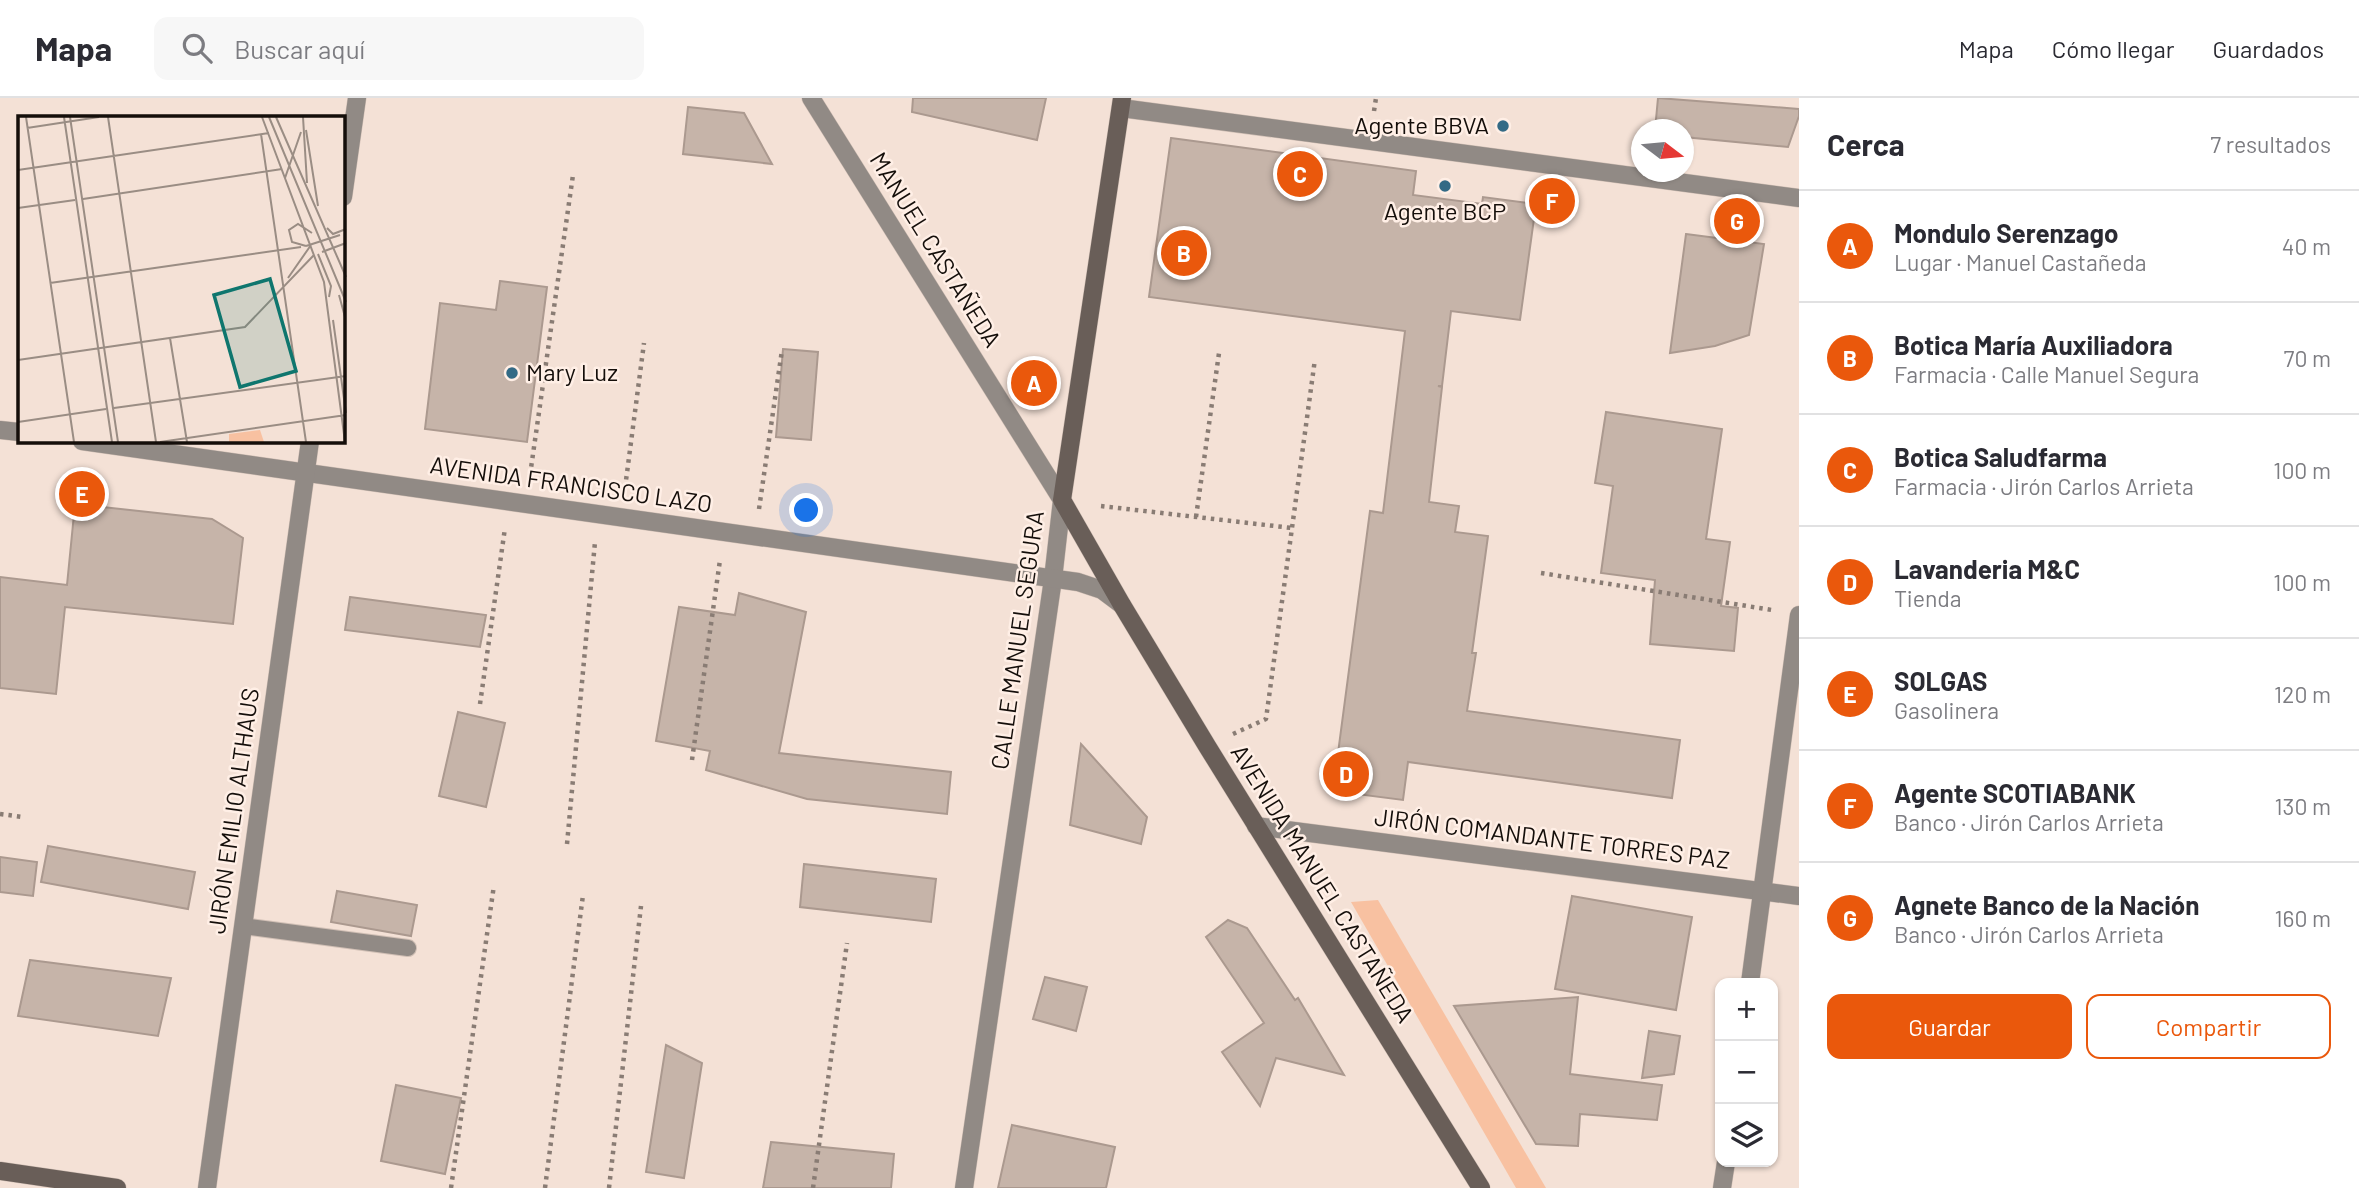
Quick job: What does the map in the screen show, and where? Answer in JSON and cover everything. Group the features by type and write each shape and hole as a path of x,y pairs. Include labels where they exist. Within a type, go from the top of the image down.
{"street":[{"path":"345,183 357,98"},
{"name":"MANUEL CASTAÑEDA","path":"811,98 1062,500"},
{"path":"1122,103 1799,198"},
{"name":"CALLE MANUEL SEGURA","path":"964,1188 1053,579 1062,500 1122,103"},
{"path":"0,429 18,432"},
{"name":"AVENIDA FRANCISCO LAZO","path":"96,443 1053,579"},
{"name":"JIRÓN EMILIO ALTHAUS","path":"207,1188 310,443"},
{"name":"AVENIDA MANUEL CASTAÑEDA","path":"1062,500 1207,746 1482,1188"},
{"name":"AVENIDA MANUEL CASTAÑEDA","path":"1053,579 1078,582 1102,590 1122,605"},
{"path":"1751,978 1792,613"},
{"name":"JIRÓN COMANDANTE TORRES PAZ","path":"1256,825 1799,896"},
{"path":"1722,1188 1725,1167"},
{"path":"0,1171 117,1188"}],"lane":[{"path":"243,926 408,948"}],"path":[{"path":"481,704 573,174"},
{"path":"622,517 644,343"},
{"path":"756,536 782,350"},
{"path":"1196,517 1219,353"},
{"path":"1207,746 1266,719 1315,359"},
{"path":"1062,500 1292,528"},
{"path":"566,844 597,514"},
{"path":"692,760 724,531"},
{"path":"1541,573 1792,613"},
{"path":"0,814 23,817"},
{"path":"451,1188 494,885"},
{"path":"545,1188 583,895"},
{"path":"608,1188 641,906"},
{"path":"813,1188 847,943"}],"shaded area":[{"path":"1378,900 1546,1188 1516,1188 1351,902"}],"building":[{"path":"913,98 1046,98 1037,140 912,112"},
{"path":"1658,98 1799,109 1788,147 1694,138 1694,119 1656,119"},
{"path":"688,107 744,113 772,164 683,154"},
{"path":"1171,138 1416,171 1413,195 1482,204 1483,197 1536,204 1520,320 1451,311 1442,386 1438,386 1442,387 1429,502 1459,506 1455,532 1488,536 1467,711 1680,740 1672,798 1408,762 1403,800 1333,791 1370,511 1383,513 1405,331 1149,297"},
{"path":"1686,234 1764,244 1749,335 1715,346 1670,353"},
{"path":"500,281 547,287 527,442 425,429 440,303 496,310"},
{"path":"783,349 818,352 811,440 776,437"},
{"path":"1606,412 1722,429 1706,539 1730,542 1721,606 1738,608 1734,651 1650,644 1655,580 1601,573 1613,486 1595,483"},
{"path":"75,504 212,519 243,538 233,624 65,607 56,694 0,688 0,577 67,585"},
{"path":"739,593 806,612 779,753 951,772 947,814 807,799 706,770 710,751 656,741 679,607 735,615"},
{"path":"350,597 486,615 480,647 345,630"},
{"path":"458,712 505,723 486,807 439,796"},
{"path":"1081,744 1147,817 1141,844 1070,825"},
{"path":"48,846 195,872 188,909 41,882"},
{"path":"0,857 37,862 33,896 0,892"},
{"path":"804,864 936,879 931,922 800,907"},
{"path":"337,891 417,905 411,936 331,922"},
{"path":"1572,896 1692,917 1676,1010 1555,989"},
{"path":"1228,920 1247,928 1295,1000 1298,998 1344,1075 1276,1058 1260,1106 1222,1052 1264,1023 1206,937"},
{"path":"30,960 171,978 158,1036 18,1016"},
{"path":"1045,977 1087,987 1076,1031 1033,1019"},
{"path":"1578,997 1570,1074 1662,1085 1657,1120 1580,1114 1578,1146 1536,1144 1454,1006"},
{"path":"1649,1031 1680,1036 1674,1074 1642,1078"},
{"path":"666,1045 702,1063 684,1178 646,1172"},
{"path":"396,1085 461,1098 445,1174 381,1161"},
{"path":"1012,1125 1115,1147 1106,1188 998,1188"},
{"path":"771,1142 894,1154 891,1188 763,1188"}],"place":[{"name":"Agente BBVA","path":"1503,126"},
{"name":"Botica Saludfarma","path":"1300,174"},
{"name":"Agente BCP","path":"1445,186"},
{"name":"Agente SCOTIABANK","path":"1552,201"},
{"name":"Agnete Banco de la Nación","path":"1737,221"},
{"name":"Botica María Auxiliadora","path":"1184,253"},
{"name":"Mary Luz","path":"512,373"},
{"name":"Mondulo Serenzago","path":"1034,383"},
{"name":"SOLGAS","path":"82,494"},
{"name":"Lavanderia M&C","path":"1346,774"}]}
